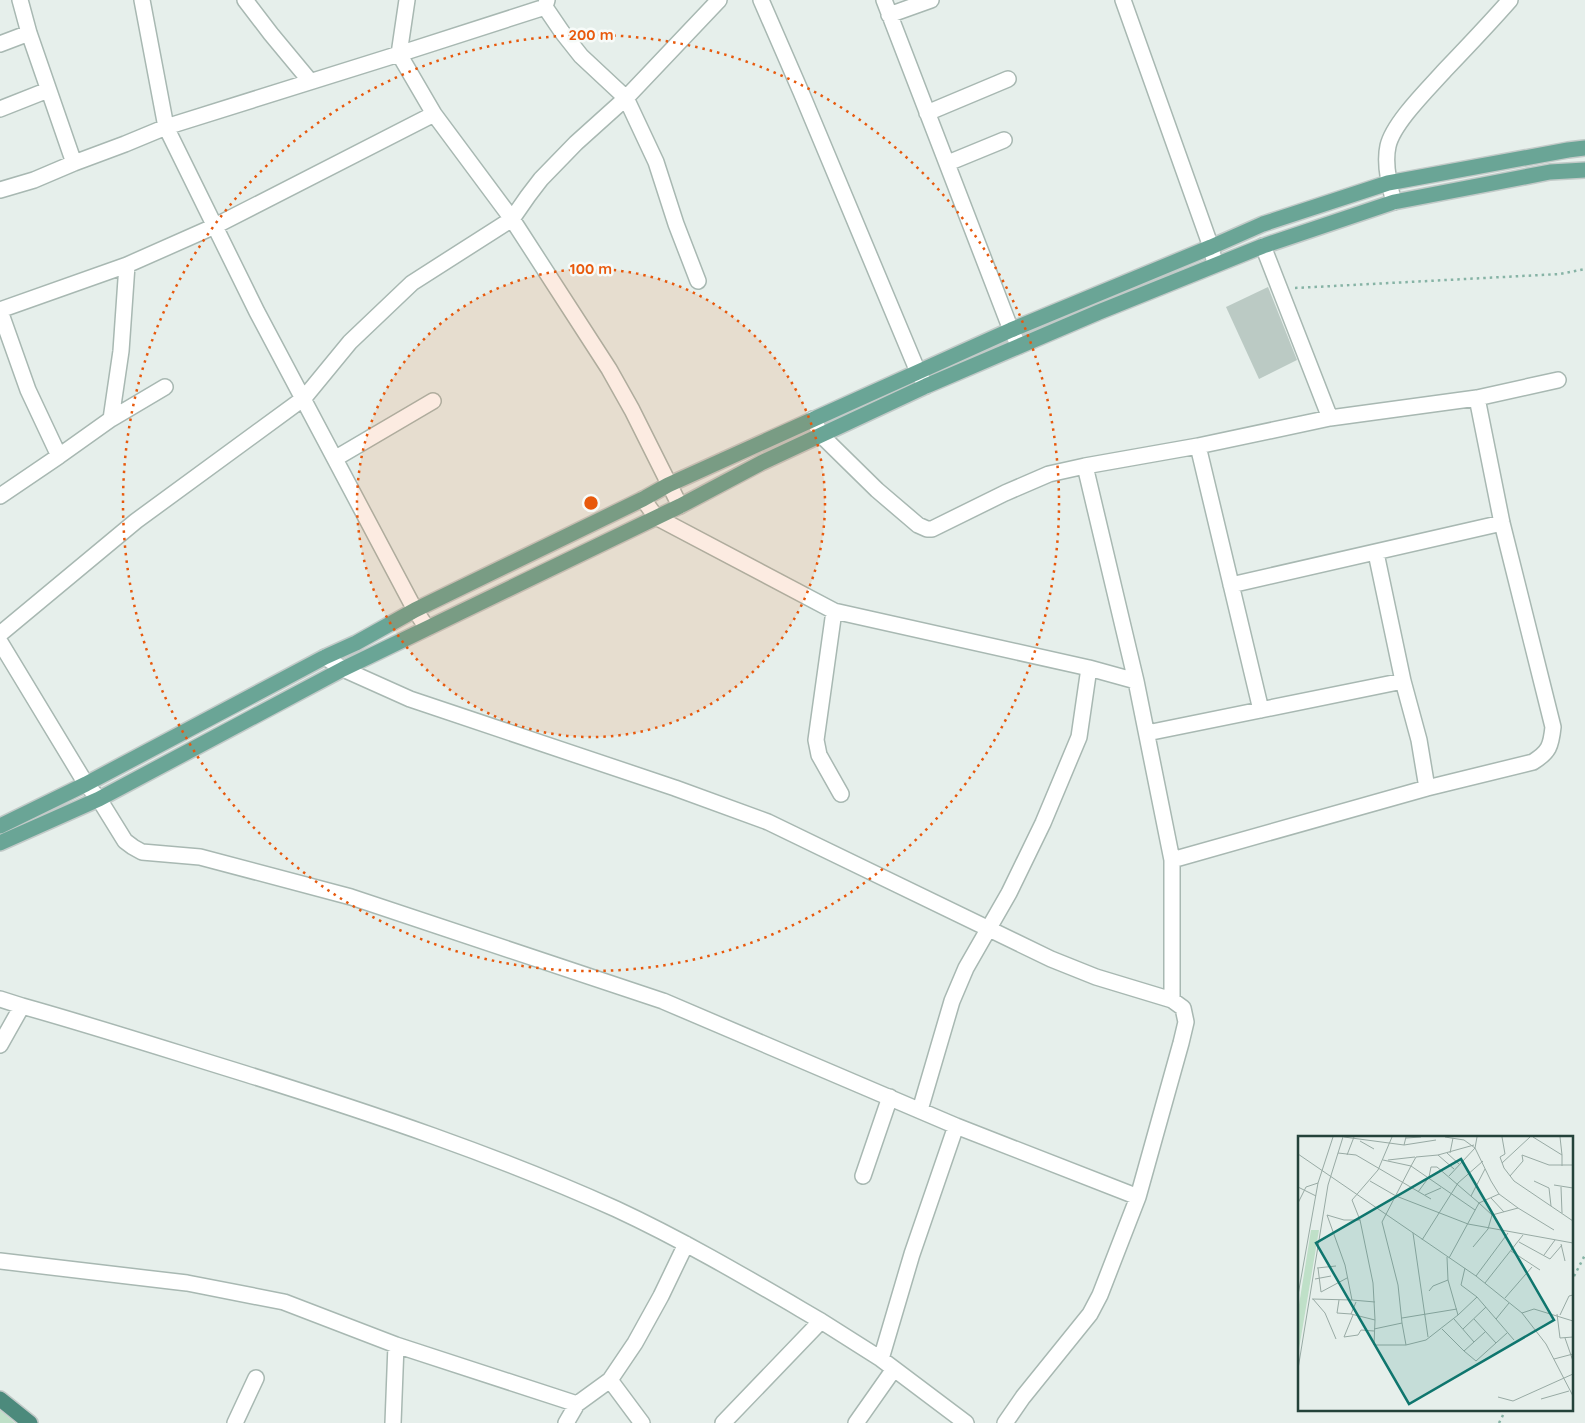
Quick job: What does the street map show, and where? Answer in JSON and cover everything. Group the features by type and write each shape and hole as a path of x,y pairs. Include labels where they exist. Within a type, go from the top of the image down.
{"highway":[{"path":"0,1399 30,1423"}],"main road":[{"path":"0,826 86,784 325,657 356,643 415,610 668,485 1011,330 1263,224 1388,183 1585,148"},
{"path":"0,843 99,799 343,669 656,518 761,463 926,386 1019,346 1215,264 1394,202 1550,172 1585,170"},
{"path":"757,444 761,463"}],"street":[{"path":"20,0 29,33 74,163"},
{"path":"142,0 166,127 257,312 415,610 427,628"},
{"path":"245,0 310,81"},
{"path":"407,0 399,54 434,114 512,219 609,369 632,410 680,506"},
{"path":"0,634 136,521 304,398 350,342 412,283 512,219 542,179 576,143 626,98 718,0"},
{"path":"761,0 918,372 926,386"},
{"path":"884,0 1011,330 1019,346"},
{"path":"889,15 930,0"},
{"path":"1123,0 1211,247 1215,264"},
{"path":"1394,202 1388,183 1387,155 1388,145 1394,131 1419,98 1510,0"},
{"path":"0,190 34,180 166,127 399,54 546,3 562,32 580,56 626,98 656,162 676,224 698,281"},
{"path":"0,44 29,33"},
{"path":"927,113 1008,79"},
{"path":"0,109 48,90"},
{"path":"59,456 28,390 0,310 127,265 215,226 434,114"},
{"path":"948,163 1004,140"},
{"path":"1263,246 1330,418"},
{"path":"111,419 121,351 127,265"},
{"path":"813,419 822,436 877,490 918,525 932,529 1005,493 1049,474 1198,446 1330,418 1477,398 1558,380"},
{"path":"0,496 111,419 165,387"},
{"path":"1172,860 1427,788 1533,762 1544,755 1551,744 1553,727 1502,523 1477,398"},
{"path":"336,458 433,401"},
{"path":"1198,446 1261,710"},
{"path":"1085,466 1136,681 1172,860 1172,1000"},
{"path":"643,499 656,518 834,611 1089,668 1136,681"},
{"path":"1231,585 1502,523"},
{"path":"1376,553 1403,681 1419,740 1427,788"},
{"path":"834,611 816,740 819,755 841,794"},
{"path":"0,642 86,784 99,799 126,841 132,847 142,852 200,856 351,897 663,1001 956,1126 1138,1197"},
{"path":"325,657 343,669 410,699 675,788 768,822 1051,959 1096,977 1172,1000 1183,1008 1186,1022 1138,1197 1100,1295 1093,1307 1005,1423"},
{"path":"920,1110 952,1001 966,968 1009,893 1043,823 1079,737 1089,668"},
{"path":"1147,733 1403,681"},
{"path":"0,999 223,1067 424,1132 616,1210 686,1244 821,1321 881,1359 966,1423"},
{"path":"0,1044 22,1006"},
{"path":"863,1176 890,1097"},
{"path":"881,1359 912,1254 956,1126"},
{"path":"566,1423 577,1404 610,1380 635,1343 661,1296 686,1244"},
{"path":"0,1261 187,1283 284,1302 396,1345 577,1404"},
{"path":"723,1423 753,1394 821,1321"},
{"path":"393,1423 396,1345"},
{"path":"856,1423 894,1369"},
{"path":"234,1423 256,1378"},
{"path":"610,1380 642,1423"}],"path":[{"path":"1279,289 1560,274 1585,269"},
{"path":"1572,1280 1585,1256"},
{"path":"1498,1423 1505,1410"}],"green space":[{"path":"0,1410 15,1423 0,1423"}],"building":[{"path":"1268,287 1297,360 1259,379 1226,307"}]}
